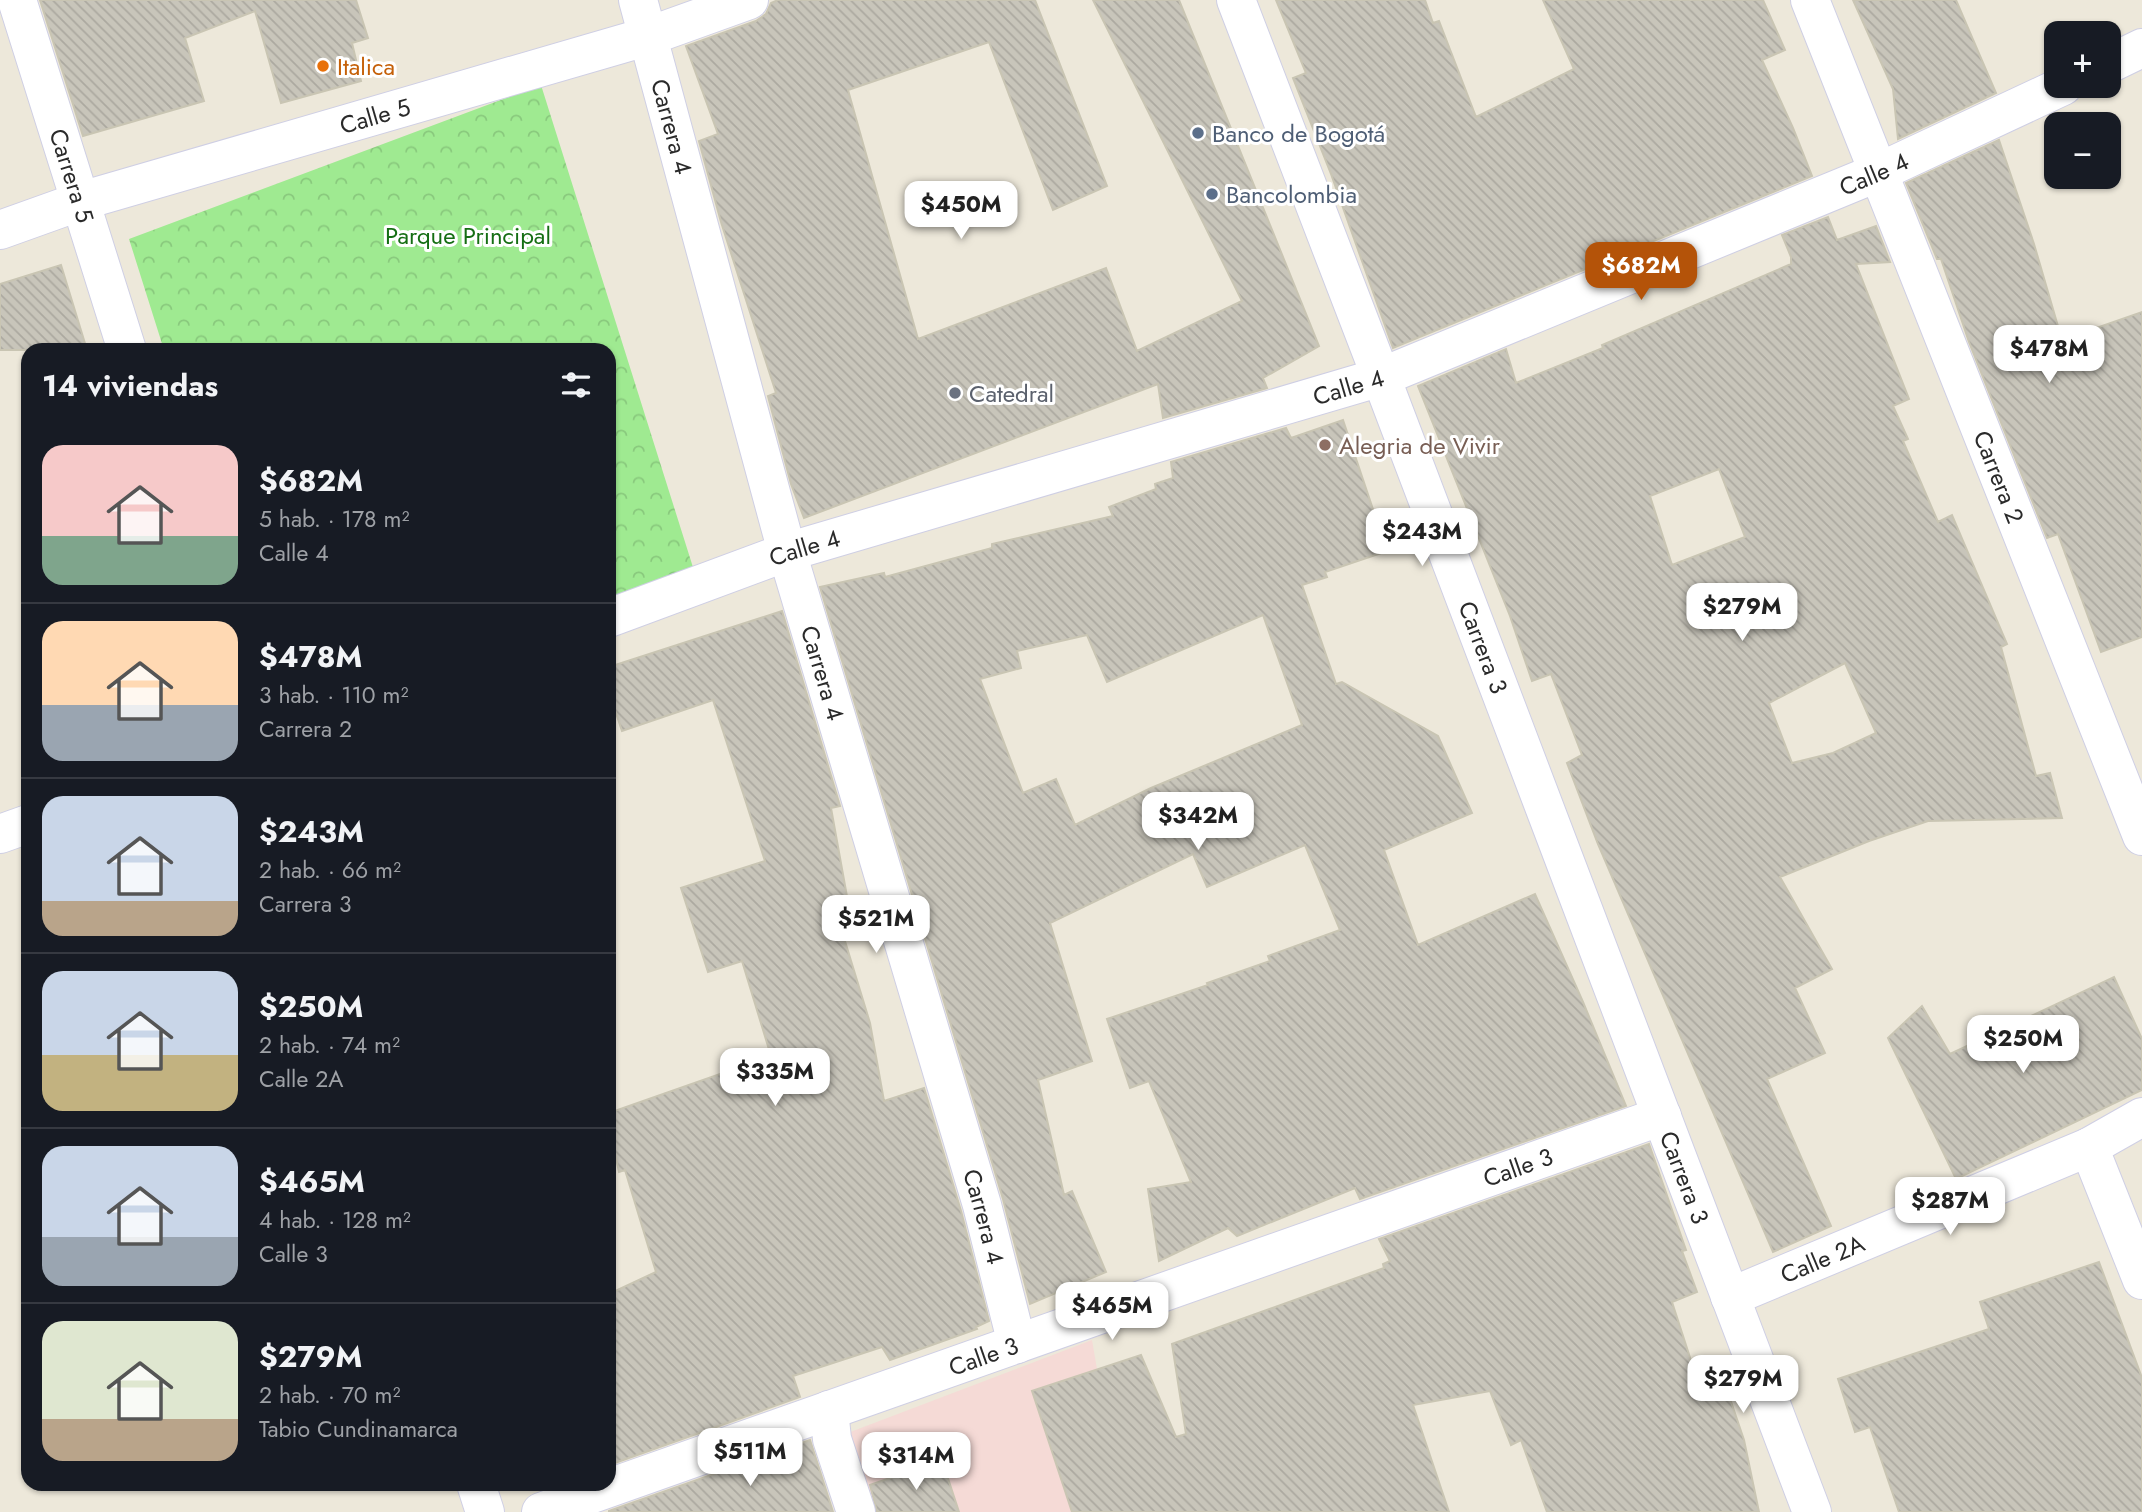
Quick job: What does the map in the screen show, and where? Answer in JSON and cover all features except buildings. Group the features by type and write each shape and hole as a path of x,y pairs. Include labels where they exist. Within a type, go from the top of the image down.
{"street":[{"name":"Carrera 5","path":"17,0 126,343"},
{"name":"Carrera 4","path":"638,0 787,552 978,1191 1017,1344"},
{"name":"Calle 5","path":"0,230 81,201 649,36 749,0"},
{"name":"Carrera 3","path":"1236,0 1812,1512"},
{"name":"Carrera 2","path":"1810,0 2142,836"},
{"path":"2121,58 2142,48"},
{"name":"Calle 4","path":"616,615 787,552 1381,377 1879,172 2044,95"},
{"path":"0,834 21,826"},
{"name":"Calle 3","path":"616,1486 1662,1116"},
{"name":"Calle 2A","path":"1730,1297 2089,1147 2142,1117"},
{"path":"2089,1147 2142,1280"},
{"path":"830,1410 832,1438 856,1512"},
{"path":"478,1491 485,1512"},
{"name":"Calle 3","path":"541,1512 600,1491"}],"shaded area":[{"path":"1092,1340 1097,1369 1144,1512 856,1512 832,1439"}],"green space":[{"name":"Parque Principal","path":"541,85 697,580 616,609 616,343 162,343 129,239"}],"place":[{"name":"Italica","path":"323,66"},
{"name":"Banco de Bogotá","path":"1198,133"},
{"name":"Bancolombia","path":"1212,194"},
{"name":"Catedral","path":"955,393"},
{"name":"Alegria de Vivir","path":"1325,445"}]}
